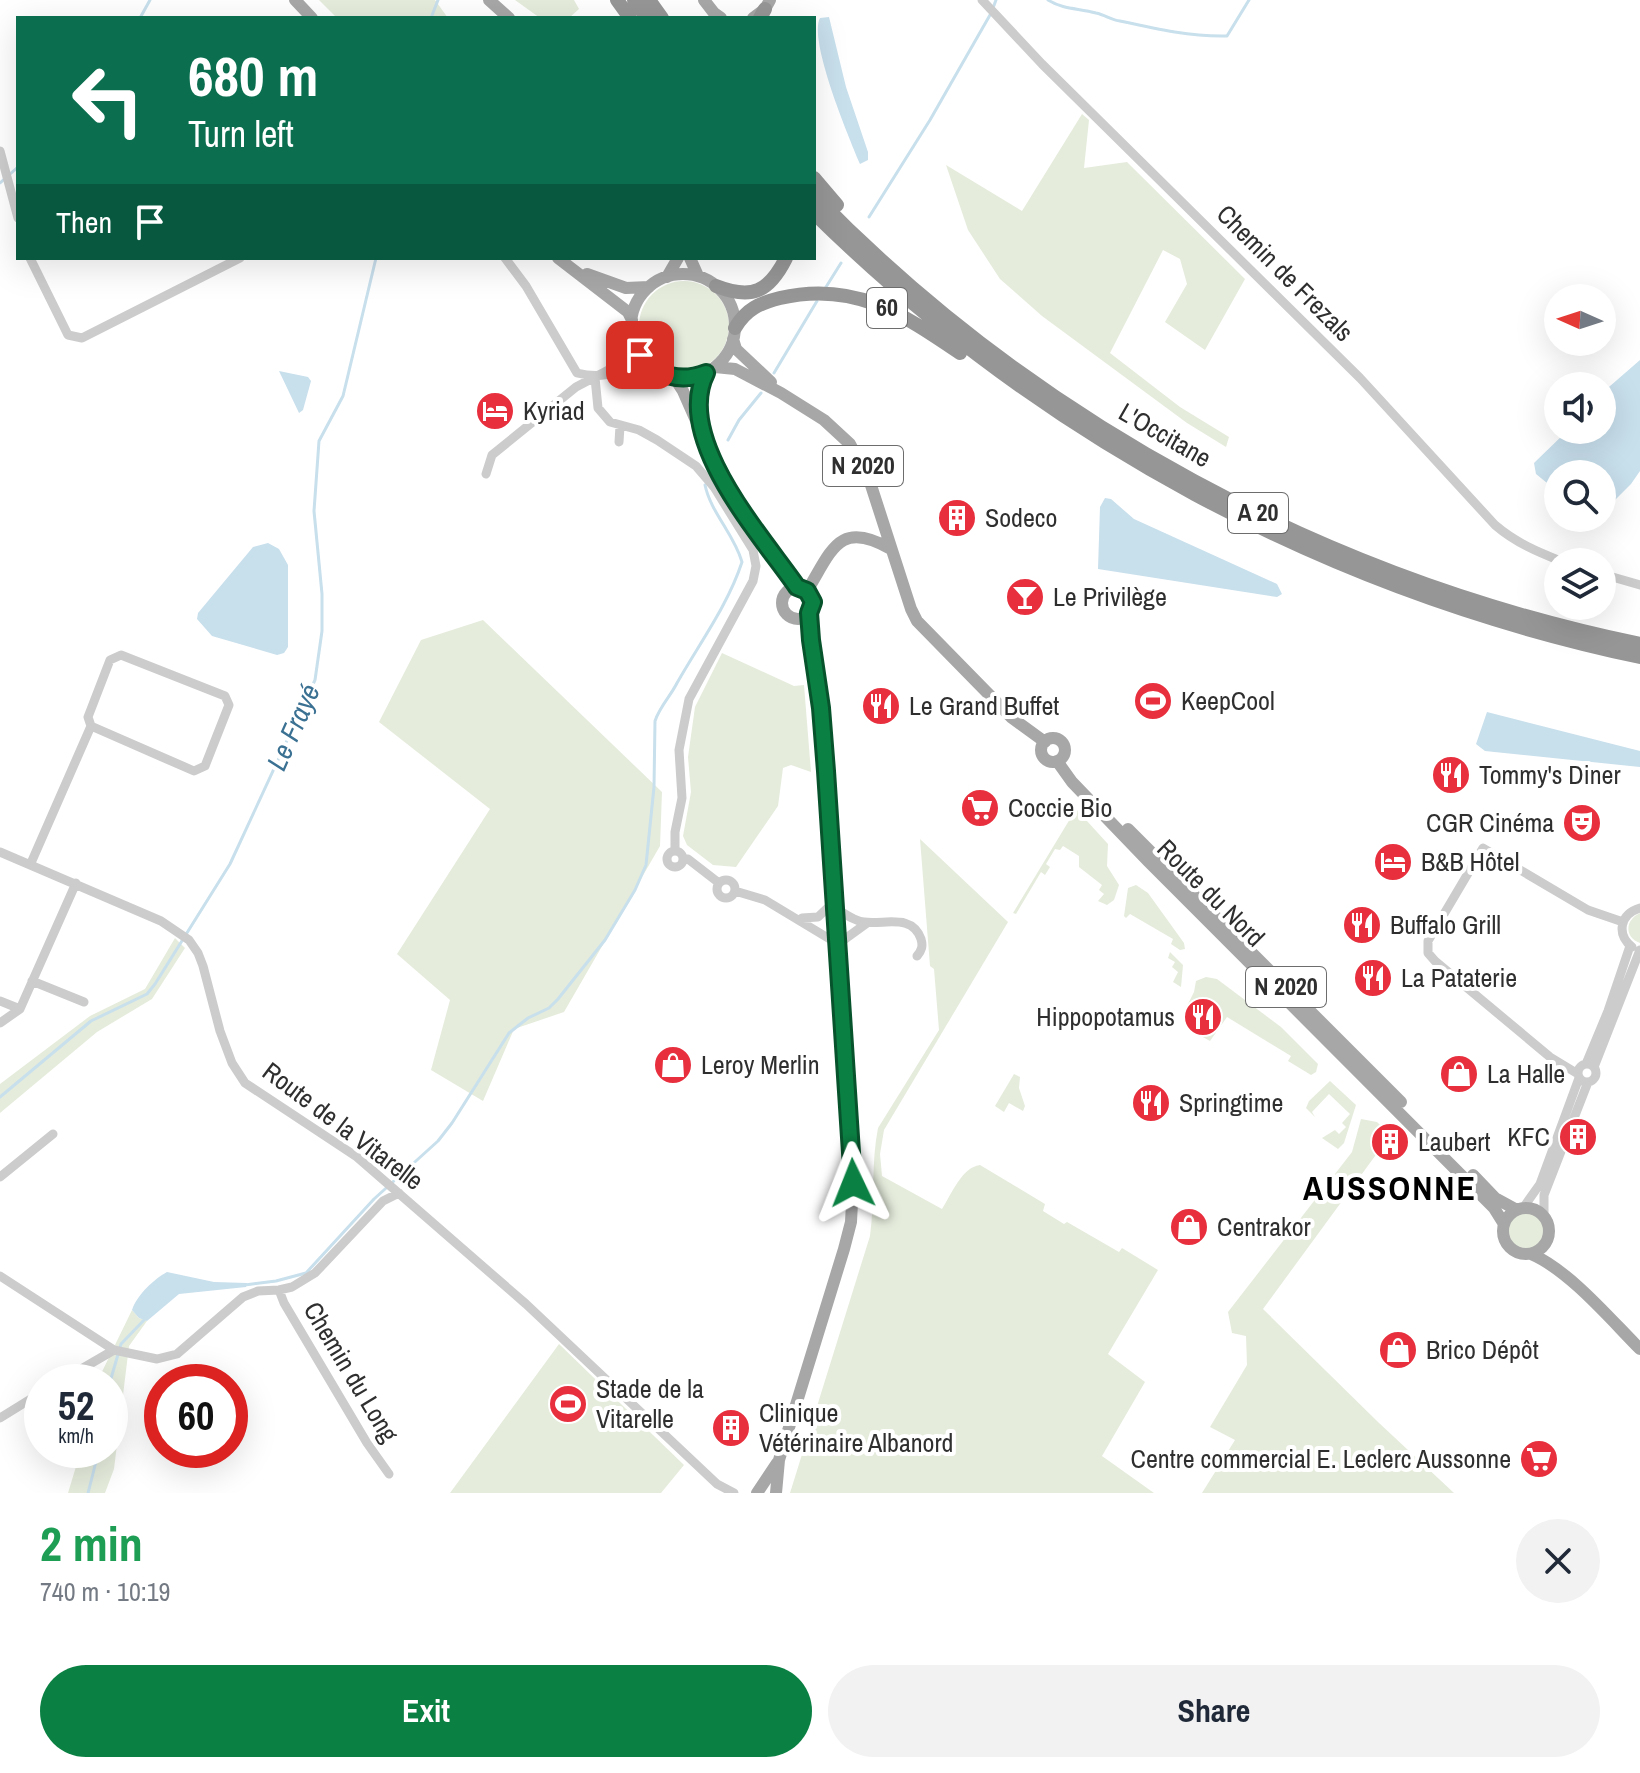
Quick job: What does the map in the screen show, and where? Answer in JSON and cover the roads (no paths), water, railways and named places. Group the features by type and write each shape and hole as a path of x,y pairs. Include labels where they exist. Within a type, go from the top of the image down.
{"highway":[{"name":"60","path":"816,180 919,293"},
{"name":"L'Occitane","path":"816,197 919,293 1008,362 1086,416 1217,493 1388,571 1484,604 1640,644"},
{"name":"L'Occitane","path":"816,215 910,301 1030,394 1173,484 1334,562 1486,617 1640,657"},
{"path":"716,286 737,294 756,292 772,281 785,260"},
{"name":"60","path":"734,334 745,313 753,307 785,297 829,293 862,298 896,312 1030,394"}],"main road":[{"path":"295,0 310,16"},
{"path":"305,0 320,16"},
{"path":"480,0 496,16"},
{"path":"489,0 507,16"},
{"path":"704,0 718,16"},
{"path":"561,260 628,312 632,320"},
{"path":"667,277 677,260"},
{"path":"691,260 698,276"},
{"path":"577,270 626,288 649,287"},
{"path":"698,424 699,388 710,370 726,355 734,334 731,305 716,286 698,276 683,274 667,277 649,287 638,302 632,320 633,339 640,355 652,367 674,377 690,378 710,370"},
{"name":"N 2020","path":"734,334 736,349 781,393"},
{"name":"N 2020","path":"710,370 735,369 781,393 824,420 850,444 869,479 911,609 921,627 1019,724 1045,742"},
{"path":"674,377 720,475 797,590 813,602 803,616"},
{"path":"803,616 784,612 782,602 797,590 841,540 856,535 871,537 891,549"},
{"path":"776,1493 779,1460 851,1222 853,1183 821,708 811,640 803,616"},
{"path":"1054,738 1063,743 1065,750 1060,759 1049,761 1043,756 1041,749 1045,742 1054,738"},
{"name":"Route du Nord","path":"1060,759 1495,1198 1520,1209"},
{"name":"Route du Nord","path":"1060,759 1072,782 1418,1130 1494,1208 1504,1224"},
{"path":"1531,1254 1542,1249 1550,1229 1544,1215 1534,1209 1520,1209 1504,1224 1504,1239 1511,1249 1545,1260 1640,1349"},
{"path":"1548,1240 1554,1257 1591,1300"},
{"path":"757,1493 779,1460"}],"street":[{"name":"Chemin de Frezals","path":"984,3 1360,378 1495,525 1511,538 1544,555"},
{"path":"0,151 16,210"},
{"path":"31,260 72,338 82,338 236,260"},
{"path":"506,260 526,286 577,373 595,378 632,367 652,367"},
{"path":"486,474 492,455 576,387 616,366 626,356 633,339"},
{"path":"595,378 598,408 610,422 639,430 696,466 714,487 753,550 756,566 747,594 689,699 685,713 678,761 682,798 675,832 675,850"},
{"path":"619,442 620,426"},
{"path":"1616,578 1640,585"},
{"path":"31,863 91,726 88,717 110,660 121,655 225,696 229,705 205,766 194,771 91,726"},
{"path":"1584,1072 1557,1061 1431,957 1427,949 1430,937 1483,848 1588,910 1623,922"},
{"path":"675,850 681,853 683,859"},
{"path":"675,850 667,856 669,865 678,867 683,859"},
{"name":"Route de la Vitarelle","path":"0,852 31,863 180,932 198,953 220,1031 232,1063 245,1083 320,1131 397,1191 536,1313 720,1488 734,1493"},
{"path":"683,859 688,859 719,883 717,890 723,898 731,897 735,891 765,900 838,944 867,923"},
{"path":"0,1023 20,1009 76,883"},
{"path":"798,918 818,917 836,905 854,920 867,923 894,921 911,925 922,942 922,950 917,956"},
{"path":"1520,1209 1540,1184 1608,1011 1636,949 1622,935 1623,922 1628,913 1640,908"},
{"path":"32,981 84,1002"},
{"path":"0,1016 2,1002 20,1009"},
{"path":"1544,1215 1544,1195 1584,1072"},
{"path":"0,1177 53,1134"},
{"path":"0,1276 114,1350 157,1359 177,1354 243,1297 258,1291 292,1287 315,1273 383,1201 397,1191"},
{"name":"Chemin du Long","path":"279,1290 367,1443 389,1474"},
{"path":"90,1364 114,1350"},
{"path":"0,1418 24,1403"}],"water":[{"path":"829,17 846,87 868,152 868,160 860,164 824,67 818,30 820,18"},
{"path":"1640,360 1640,471 1631,484 1616,499 1616,460 1544,460 1544,481 1536,474 1534,463 1554,444 1616,444 1616,381"},
{"path":"279,371 308,377 311,381 303,410 299,413"},
{"path":"1105,498 1111,499 1134,519 1277,584 1282,594 1277,597 1098,569 1100,507"},
{"path":"268,543 279,549 288,565 288,647 284,653 277,655 212,636 197,619 198,613 253,547"},
{"path":"1487,712 1640,751 1640,767 1485,751 1476,744"},
{"path":"167,1272 214,1282 247,1283 246,1287 179,1294 147,1321 139,1318 132,1310 138,1299"}],"waterway":[{"path":"141,16 150,0"},
{"name":"Le Frayé","path":"432,16 438,0"},
{"path":"993,8 996,0"},
{"path":"1048,0 1147,27 1214,36 1227,36 1249,0"},
{"path":"869,217 930,120 990,15"},
{"path":"0,183 16,169"},
{"name":"Le Frayé","path":"0,1097 91,1021 147,994 155,984 230,864 315,680 322,631 322,594 314,511 319,441 343,396 376,260"},
{"path":"826,287 841,263"},
{"path":"774,373 817,301"},
{"path":"728,440 739,420 761,393"},
{"path":"245,1285 306,1273 374,1199 438,1141 509,1033 558,999 605,940 635,890 646,865 654,787 655,721 721,609 742,562 705,485"},
{"path":"115,1364 121,1344 145,1319"},
{"path":"88,1493 94,1468"}],"place":[{"name":"Kyriad","path":"495,411"},
{"name":"Sodeco","path":"957,518"},
{"name":"Le Privilège","path":"1025,597"},
{"name":"KeepCool","path":"1153,701"},
{"name":"Le Grand Buffet","path":"881,706"},
{"name":"Tommy's Diner","path":"1451,775"},
{"name":"Coccie Bio","path":"980,808"},
{"name":"CGR Cinéma","path":"1582,823"},
{"name":"B&B Hôtel","path":"1393,862"},
{"name":"Buffalo Grill","path":"1362,925"},
{"name":"La Pataterie","path":"1373,978"},
{"name":"Hippopotamus","path":"1203,1017"},
{"name":"Leroy Merlin","path":"673,1065"},
{"name":"La Halle","path":"1459,1074"},
{"name":"Springtime","path":"1151,1103"},
{"name":"KFC","path":"1578,1137"},
{"name":"Laubert","path":"1390,1142"},
{"name":"Centrakor","path":"1189,1227"},
{"name":"Brico Dépôt","path":"1398,1350"},
{"name":"Stade de la Vitarelle","path":"568,1404"},
{"name":"Clinique Vétérinaire Albanord","path":"731,1428"},
{"name":"Centre commercial E. Leclerc Aussonne","path":"1539,1459"}],"district":[{"name":"AUSSONNE","path":"1390,1188"}]}
